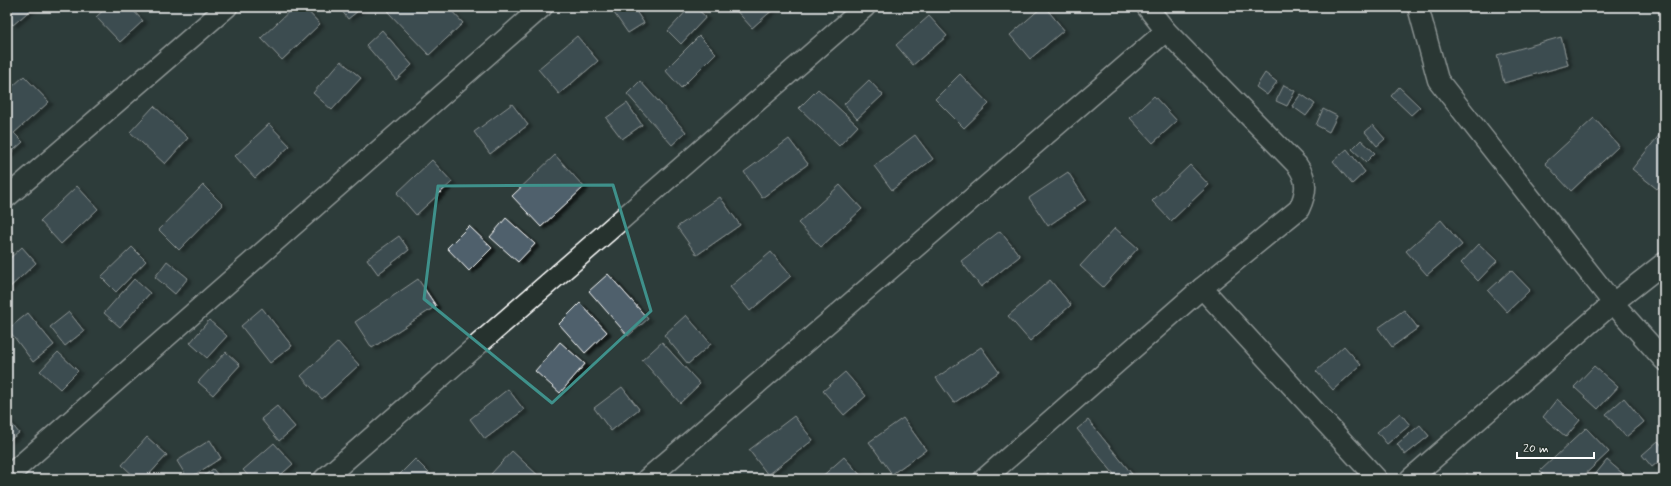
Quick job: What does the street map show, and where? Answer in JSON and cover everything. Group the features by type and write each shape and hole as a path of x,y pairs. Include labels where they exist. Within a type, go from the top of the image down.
{"street":[{"path":"7,197 227,7"},
{"path":"7,477 542,7"},
{"path":"324,479 865,7"},
{"path":"984,479 1202,288 1300,209 1306,191 1303,173 1297,165 1166,31 1147,7"},
{"path":"1418,7 1438,80 1613,303 1664,360"},
{"path":"647,479 1166,31"},
{"path":"1410,479 1613,303 1664,263"},
{"path":"1202,288 1376,479"}],"highlighted area":[{"path":"613,185 651,311 552,403 424,299 438,186"}],"building":[{"path":"7,7 34,7 13,25 7,18"},
{"path":"107,7 130,7 143,21 120,42 96,17"},
{"path":"294,7 304,7 320,24 282,60 261,38"},
{"path":"339,7 363,7 348,19"},
{"path":"394,7 448,7 463,23 429,55 388,12"},
{"path":"623,7 633,7 644,23 628,33 614,13"},
{"path":"690,7 695,7 706,17 681,44 668,31"},
{"path":"733,7 776,7 752,28"},
{"path":"1042,7 1045,7 1064,30 1030,59 1010,35"},
{"path":"1660,7 1664,7 1664,24 1663,24"},
{"path":"929,16 947,36 913,65 896,45"},
{"path":"382,30 412,65 396,80 366,45"},
{"path":"577,36 598,61 559,94 538,69"},
{"path":"699,36 716,53 681,88 665,70"},
{"path":"1561,37 1568,65 1504,83 1497,55"},
{"path":"341,61 361,78 332,110 313,93"},
{"path":"1265,73 1277,82 1267,95 1256,87"},
{"path":"960,74 989,104 964,128 935,99"},
{"path":"24,76 49,102 14,133 23,142 7,156 7,81 12,87"},
{"path":"869,80 883,95 857,119 844,104"},
{"path":"640,81 686,132 672,145 627,94"},
{"path":"1284,85 1295,91 1287,106 1276,101"},
{"path":"1399,87 1420,107 1411,115 1391,96"},
{"path":"818,89 858,126 839,146 799,108"},
{"path":"1301,94 1315,104 1306,116 1292,106"},
{"path":"1154,96 1177,121 1153,143 1130,118"},
{"path":"627,103 642,125 622,139 606,118"},
{"path":"512,104 528,125 490,154 474,132"},
{"path":"154,106 188,138 165,164 130,132"},
{"path":"1323,109 1337,116 1329,132 1316,125"},
{"path":"1594,118 1619,146 1571,191 1545,163"},
{"path":"269,124 290,146 255,178 235,156"},
{"path":"1373,125 1385,139 1377,146 1365,132"},
{"path":"1664,129 1664,181 1657,189 1632,169"},
{"path":"915,135 933,159 892,190 874,166"},
{"path":"789,139 808,164 762,198 744,172"},
{"path":"1361,140 1375,153 1366,162 1352,149"},
{"path":"1347,149 1365,172 1352,184 1333,161"},
{"path":"555,155 584,187 541,227 512,196"},
{"path":"432,160 452,182 416,215 397,193"},
{"path":"1190,165 1209,185 1171,221 1152,201"},
{"path":"1068,172 1086,200 1048,226 1029,198"},
{"path":"203,185 223,205 179,250 159,230"},
{"path":"840,185 862,209 821,247 798,223"},
{"path":"77,186 98,209 61,244 40,221"},
{"path":"720,197 740,225 697,255 677,227"},
{"path":"506,218 535,244 518,262 490,237"},
{"path":"1441,220 1462,245 1427,275 1406,251"},
{"path":"469,226 492,248 469,271 447,248"},
{"path":"1115,228 1138,248 1103,287 1080,266"},
{"path":"1000,231 1020,256 981,287 961,261"},
{"path":"399,236 409,250 378,274 367,259"},
{"path":"1479,244 1497,261 1478,281 1461,263"},
{"path":"22,247 36,263 7,290 7,261"},
{"path":"132,247 146,261 116,292 101,277"},
{"path":"771,252 791,276 750,311 730,287"},
{"path":"167,261 188,278 175,294 155,277"},
{"path":"1511,270 1530,290 1507,312 1488,291"},
{"path":"608,274 648,319 628,336 589,291"},
{"path":"134,279 150,293 120,327 104,313"},
{"path":"418,279 436,306 372,348 355,322"},
{"path":"1050,280 1071,305 1030,341 1008,316"},
{"path":"580,303 607,332 585,353 559,324"},
{"path":"262,308 292,346 270,363 241,326"},
{"path":"1404,310 1418,328 1392,347 1378,328"},
{"path":"69,312 84,331 65,346 50,327"},
{"path":"28,313 54,345 33,362 8,329"},
{"path":"686,315 711,344 688,364 664,335"},
{"path":"209,320 227,336 207,358 190,343"},
{"path":"338,342 359,365 322,399 301,376"},
{"path":"560,342 585,364 560,393 535,371"},
{"path":"662,342 700,384 680,403 642,360"},
{"path":"1344,346 1361,365 1333,390 1316,371"},
{"path":"981,347 999,372 954,403 936,378"},
{"path":"58,352 78,371 60,389 40,371"},
{"path":"226,352 240,365 213,395 198,382"},
{"path":"1594,366 1618,387 1598,409 1574,387"},
{"path":"845,372 866,396 844,415 823,391"},
{"path":"622,387 639,409 611,431 594,408"},
{"path":"508,389 524,410 485,439 470,419"},
{"path":"1624,398 1644,422 1626,437 1606,414"},
{"path":"1557,399 1580,420 1566,437 1543,417"},
{"path":"277,406 295,427 279,441 261,419"},
{"path":"1400,413 1410,425 1387,444 1377,432"},
{"path":"794,416 813,440 768,475 749,450"},
{"path":"7,418 19,433 7,442"},
{"path":"903,418 926,450 892,474 869,442"},
{"path":"1088,420 1136,479 1118,479 1077,429"},
{"path":"1420,425 1429,436 1405,455 1397,444"},
{"path":"1586,428 1609,452 1580,479 1547,479 1540,471"},
{"path":"147,437 167,455 145,479 137,479 122,465"},
{"path":"210,440 221,458 188,479 177,461"},
{"path":"1658,441 1664,448 1664,457 1652,467 1642,455"},
{"path":"274,443 293,464 276,479 251,479 243,470"},
{"path":"512,451 542,479 496,479 491,474"},
{"path":"844,457 864,479 819,479"},
{"path":"415,459 435,479 395,479"},
{"path":"1607,460 1629,479 1598,479 1594,476"},
{"path":"213,469 221,479 200,479"},
{"path":"1048,473 1053,479 1041,479"},
{"path":"1467,473 1473,479 1461,479"}]}
